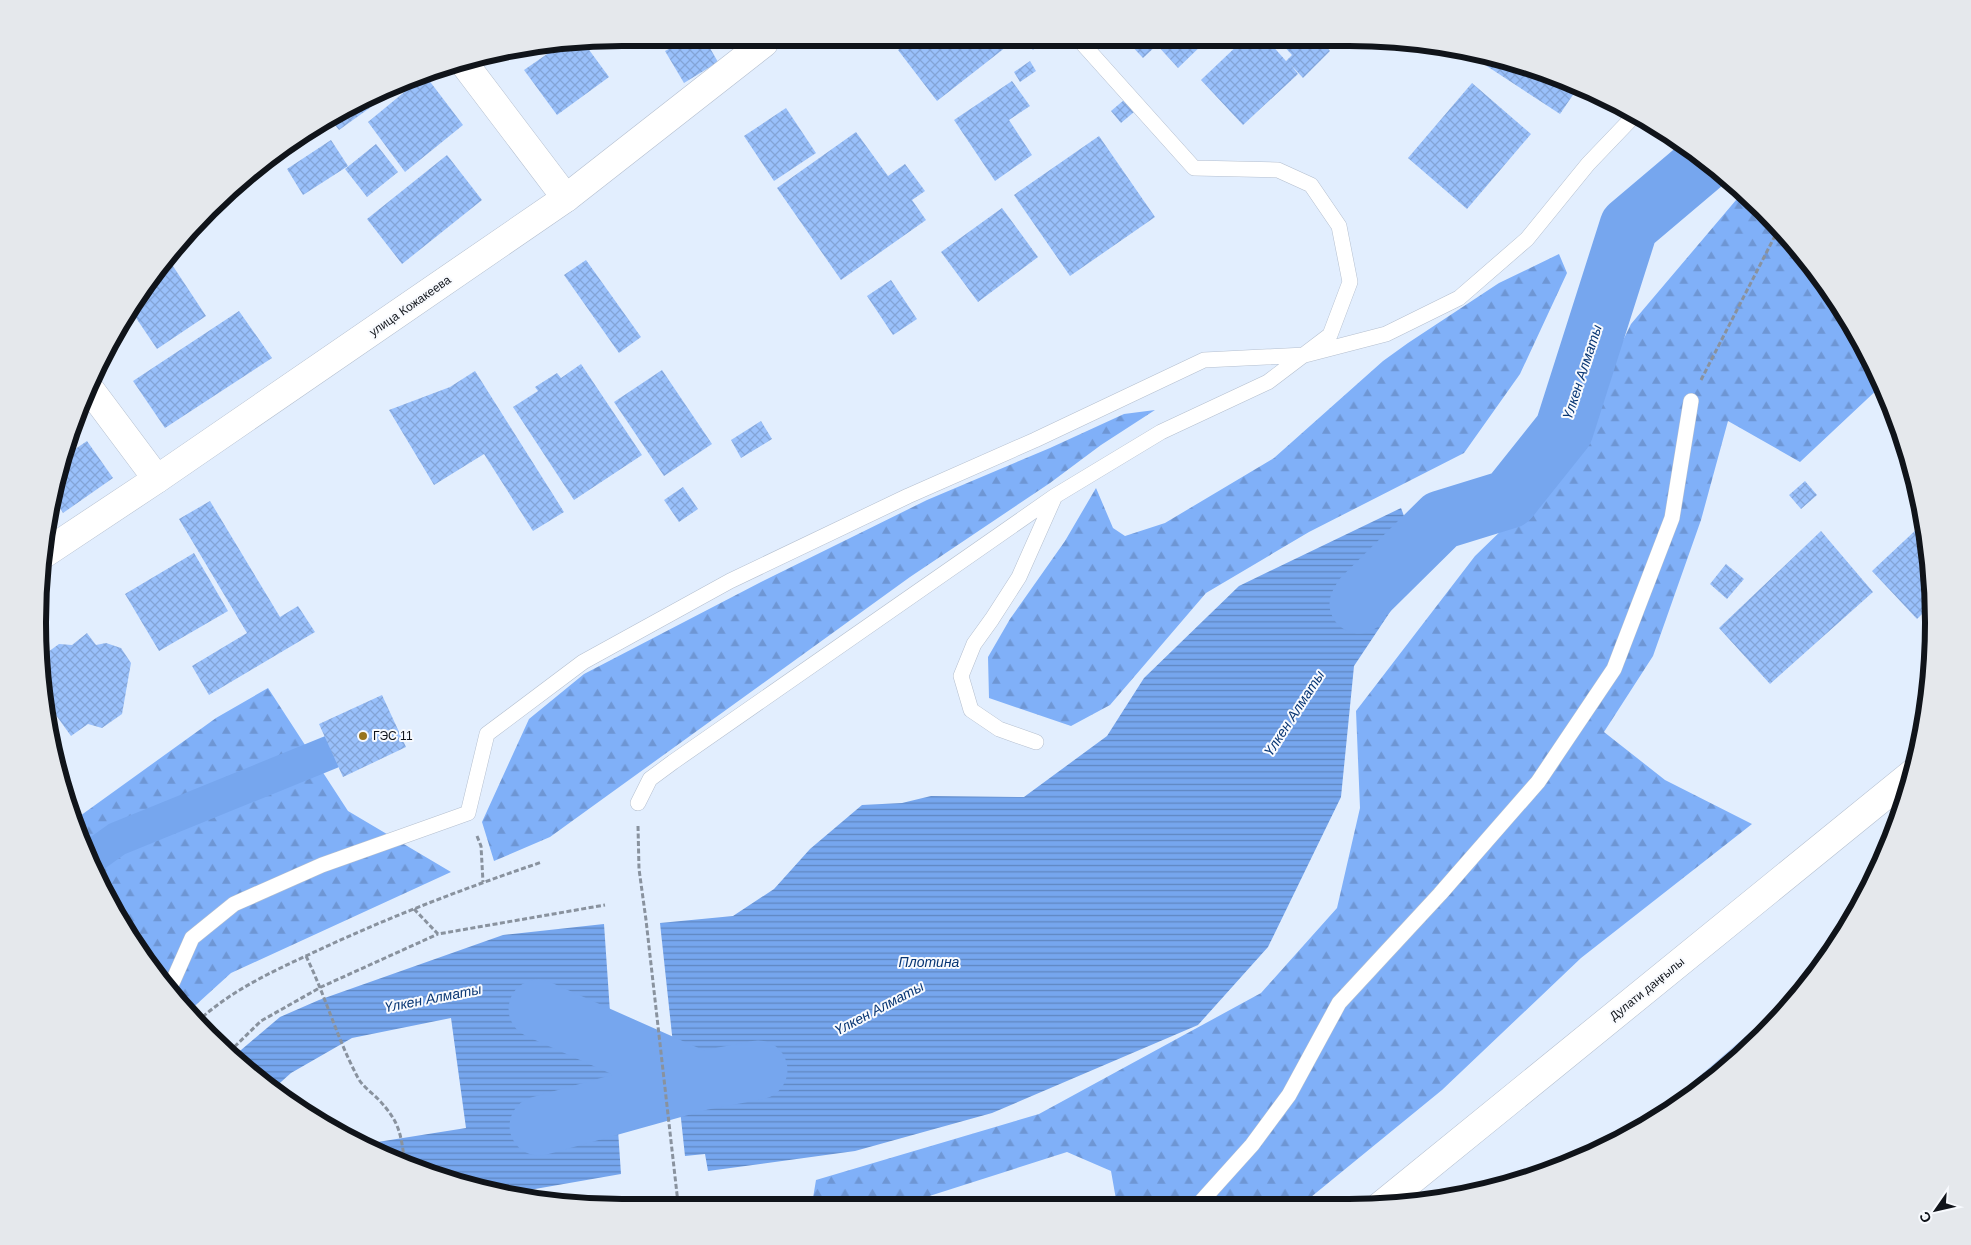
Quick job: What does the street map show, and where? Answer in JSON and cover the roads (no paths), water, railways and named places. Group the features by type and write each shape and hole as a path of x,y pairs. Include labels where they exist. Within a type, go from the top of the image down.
{"street":[{"name":"улица Кожакеева","path":"51,550 158,479 566,198 759,46"},
{"path":"467,68 566,198"},
{"path":"94,394 158,479"},
{"name":"Дулати даңғылы","path":"1390,1198 1902,782"}],"lane":[{"path":"638,803 650,779 673,762 1055,496 1161,432 1268,382 1330,335 1350,282 1338,226 1311,185 1278,170 1194,168 1086,46"},
{"path":"173,982 192,938 234,904 322,865 468,813 487,734 583,662 730,581 908,496 1035,440 1204,360 1305,355 1386,334 1459,298 1527,239 1588,164 1630,120"},
{"path":"1203,1199 1252,1145 1288,1095 1338,1003 1440,894 1538,782 1614,669 1672,518 1691,401"},
{"path":"1036,742 999,729 971,710 961,676 974,644 1019,576 1055,496"}],"water":[{"name":"Плотина","path":"1401,508 1422,564 1354,666 1341,797 1268,947 1198,1025 992,1113 855,1151 708,1171 705,1154 685,1156 660,923 733,916 774,889 810,849 862,805 902,803 931,796 1024,797 1107,736 1144,678 1239,586"},
{"path":"604,924 621,1174 526,1191 473,1179 437,1168 375,1142 466,1128 451,1018 352,1038 291,1073 278,1085 239,1052 280,1017 319,1000 503,935"}],"waterway":[{"name":"Үлкен Алматы","path":"1359,604 1363,597 1441,520 1509,499 1564,430 1629,226 1700,166"},
{"path":"95,854 117,839 331,752"},
{"name":"Үлкен Алматы","path":"538,1009 700,1081"},
{"name":"Үлкен Алматы","path":"539,1126 700,1081 758,1070"}],"place":[{"name":"ГЭС 11","path":"363,736"}]}
